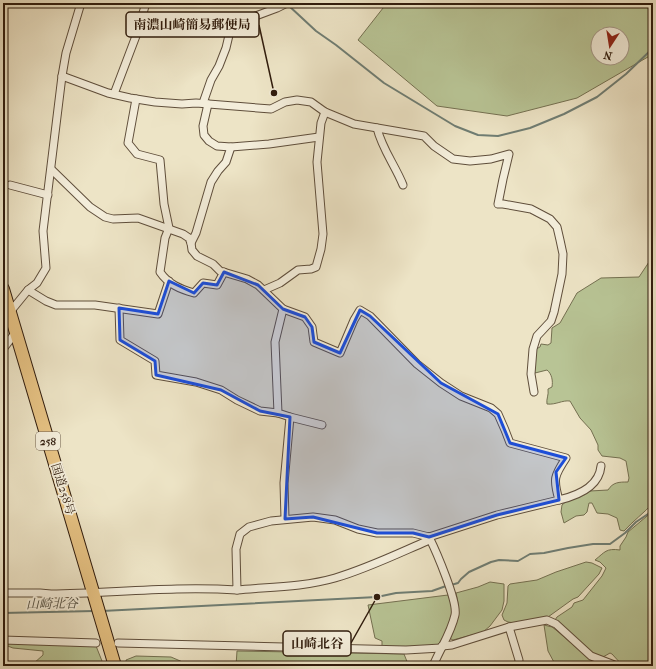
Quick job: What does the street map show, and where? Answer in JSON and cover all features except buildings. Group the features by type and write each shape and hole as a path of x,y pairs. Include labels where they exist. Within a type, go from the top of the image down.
{"highway":[{"name":"国道258号","path":"3,289 115,666"}],"street":[{"path":"10,312 28,290 37,283 46,268 43,231 52,170 62,76 66,53 81,3"},
{"path":"114,94 146,3"},
{"path":"287,3 232,26 226,48 219,66 211,80 203,126 204,135 217,146 231,147 269,144 319,137"},
{"path":"62,76 114,94 136,99 168,103 206,104 271,109 285,102 297,100 311,102 325,112 354,124 424,136 434,146 453,159 470,161 491,159 509,154 498,204 531,209 550,219 557,227 563,254 562,274 551,321 538,336 533,349 531,374 534,392"},
{"path":"136,99 128,143 136,154 160,160 168,228 160,272 164,278 178,289 194,293 203,283 217,284 224,272"},
{"path":"264,290 280,283 298,270 312,269 316,267 324,234 317,162 320,122 325,112"},
{"path":"378,128 381,142 403,185"},
{"path":"191,243 196,233 211,182 226,162 231,147"},
{"path":"52,170 90,207 105,217 113,219 138,218 183,234 189,238 192,250 197,256 213,264 220,271 248,279 264,290 283,309 305,317 312,327 314,342 340,354 354,320 360,310 370,316 411,359 441,383 461,396 491,408 498,414 510,443 566,458 556,472 555,482 559,500"},
{"path":"10,185 48,195"},
{"path":"28,290 56,305 95,305 158,314 169,282"},
{"path":"119,308 120,340 154,362 156,375 196,382 221,390 237,400 260,411 322,425"},
{"path":"278,414 275,342 283,309"},
{"path":"3,349 16,332"},
{"path":"285,520 284,483 290,417"},
{"path":"3,593 94,595 211,589 237,590 304,584 334,578 390,557 426,541 429,537 497,515 578,494 588,489 599,474 601,466"},
{"path":"237,590 236,549 240,534 249,527 271,521 313,517 335,520 358,529 377,533 413,533 429,537"},
{"path":"429,537 443,567 456,614 433,666"},
{"path":"118,643 406,650 452,645 509,627 547,620 556,624 591,656 617,666"},
{"path":"509,627 519,660 518,666"},
{"path":"3,640 96,643"}],"highlighted area":[{"path":"224,272 258,285 283,309 305,317 312,327 314,342 340,353 360,310 370,316 441,383 498,414 510,443 566,458 556,472 559,500 497,515 429,537 413,533 377,533 313,517 285,519 290,417 260,411 221,390 156,375 155,361 120,340 119,308 158,314 169,281 194,293 203,283 217,285"}],"green space":[{"path":"387,3 653,3 653,54 577,98 507,116 437,106 358,40"},
{"path":"653,256 653,503 624,531 620,530 617,518 608,514 597,513 592,503 589,503 587,512 584,515 576,516 564,523 561,512 562,505 569,499 590,491 608,490 616,483 628,482 629,478 626,461 620,458 602,456 598,450 598,445 591,430 580,418 570,401 547,404 548,389 552,387 552,378 547,370 535,373 534,350 540,347 541,344 548,345 551,343 552,328 560,323 577,293 601,278 639,277"},
{"path":"653,511 653,666 623,666 610,653 603,657 594,654 555,620 572,607 574,603 583,600 602,576 606,568 600,562 595,560 609,550 620,550 620,546 628,532"},
{"path":"586,562 602,568 599,574 578,597 548,617 515,623 504,620 502,615 507,603 508,586 510,584 537,580"},
{"path":"490,582 504,584 504,601 502,610 490,626 483,632 453,640 449,638 458,616 456,593"},
{"path":"448,595 452,607 452,615 444,635 439,644 436,646 382,647 382,641 375,638 368,605"},
{"path":"544,625 552,627 585,655 609,666 556,666 548,651"},
{"path":"6,643 96,646 104,666 32,666 43,655 43,651 13,648 5,645"},
{"path":"237,651 404,654 408,664 407,666 236,666"},
{"path":"136,656 171,657 185,663 203,666 127,666 126,660"}],"waterway":[{"path":"288,5 316,31 384,83 455,126 478,135 498,136 530,128 564,114 597,97 626,74 653,48"},
{"name":"山崎北谷","path":"451,585 458,583 469,572 491,562 499,560 518,561 530,554 544,553 593,544 610,544 648,514 653,507"},
{"name":"山崎北谷","path":"102,611 377,597 396,593 432,591 446,586"},
{"name":"山崎北谷","path":"3,613 94,611"}],"tunnel":[{"path":"3,183 10,185"}],"place":[{"name":"南濃山崎簡易郵便局","path":"274,93"},
{"name":"山崎北谷","path":"377,597"}]}
